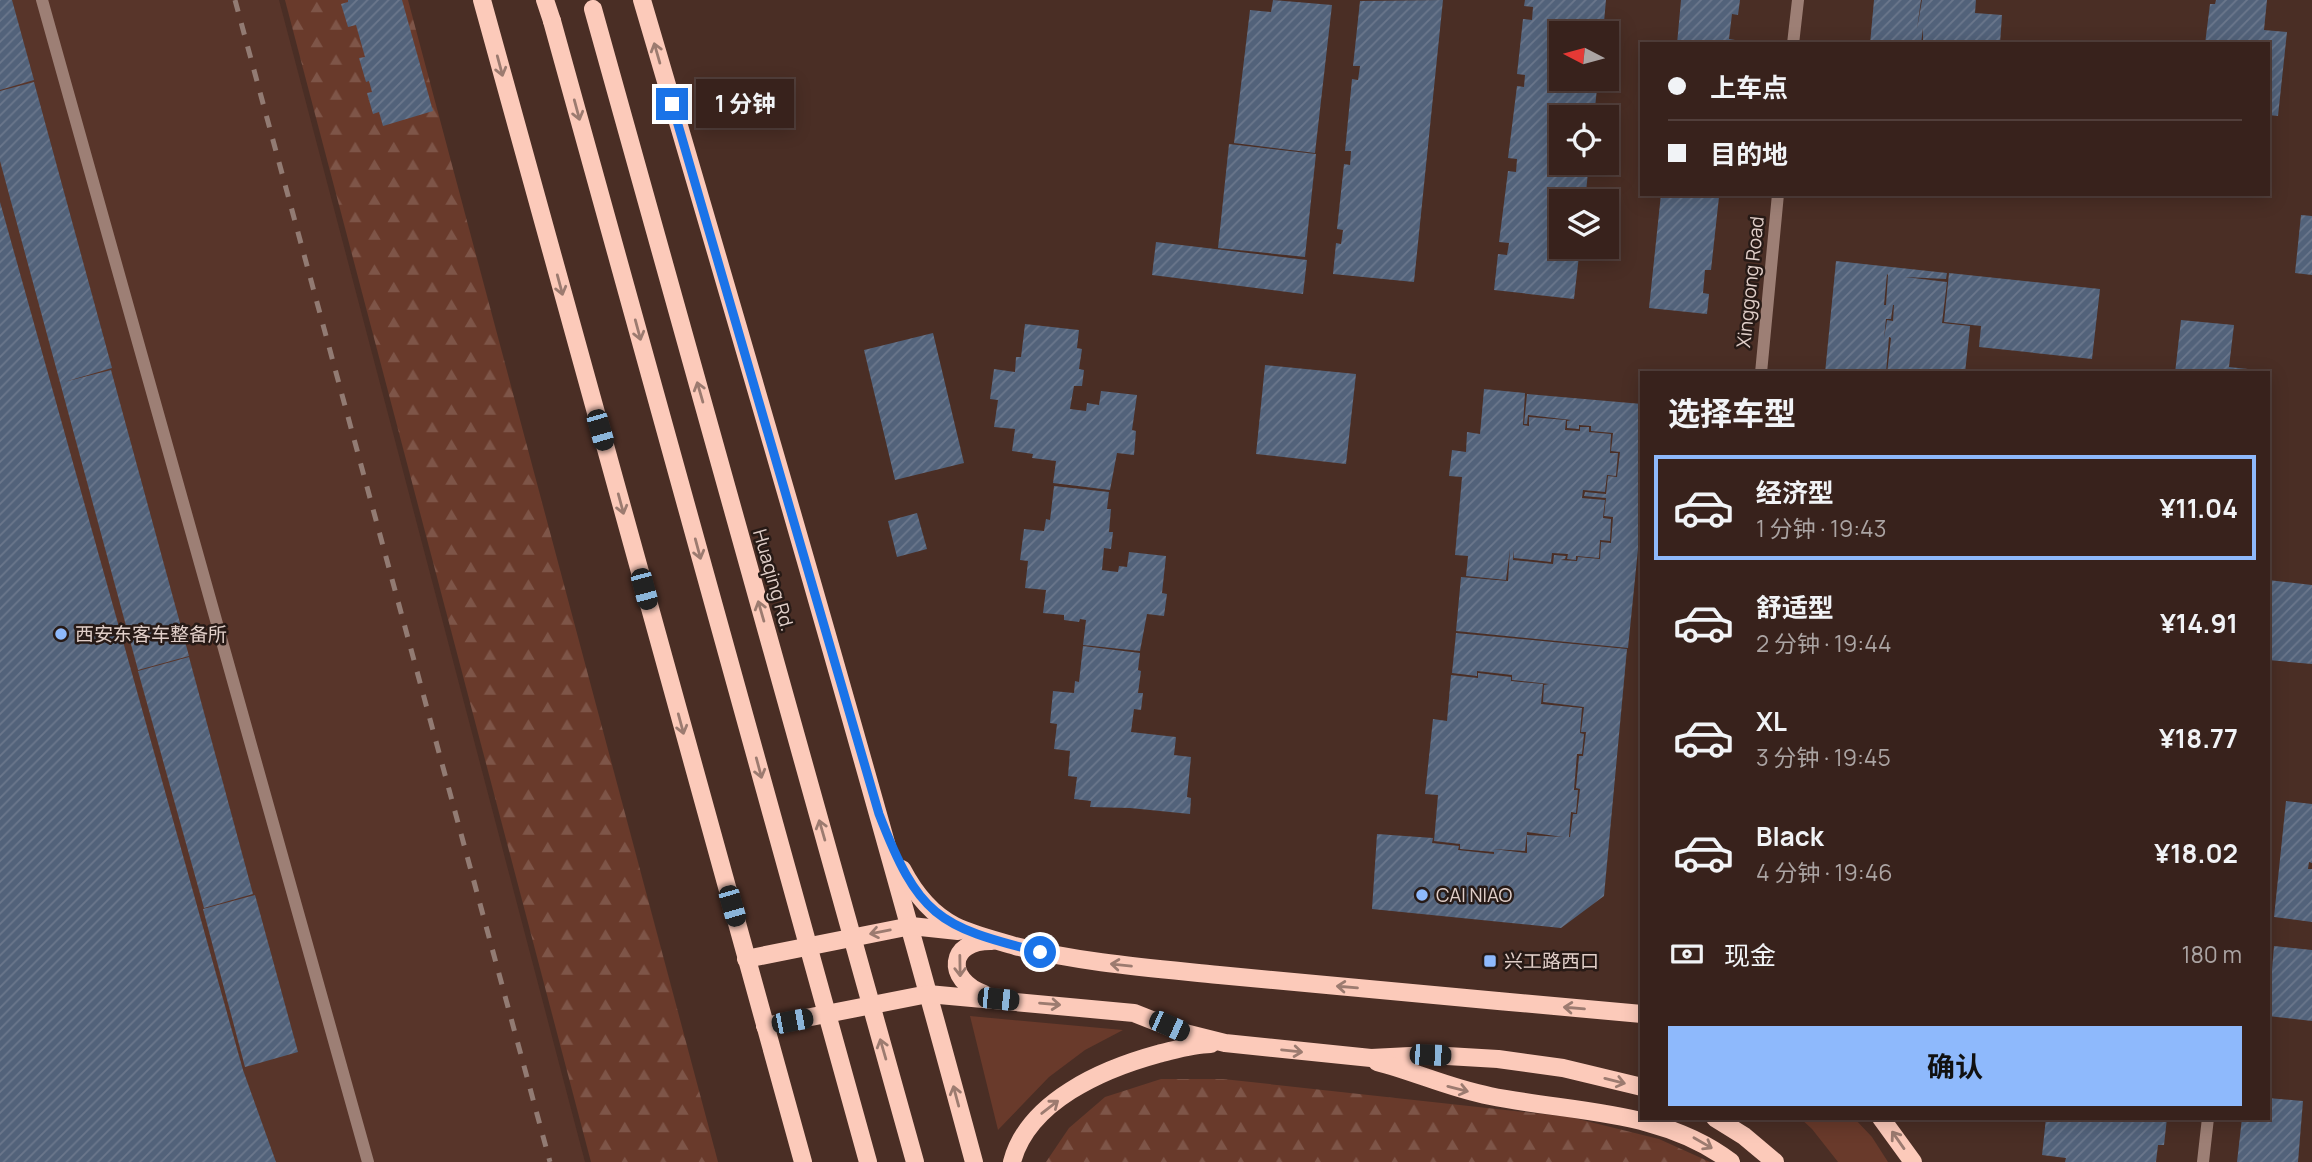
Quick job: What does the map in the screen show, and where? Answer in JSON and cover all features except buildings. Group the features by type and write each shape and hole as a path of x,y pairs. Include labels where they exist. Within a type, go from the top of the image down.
{"main road":[{"path":"482,0 803,1162"},
{"path":"545,0 868,1162"},
{"path":"642,0 879,814 974,1162"},
{"name":"Huaqing Rd.","path":"592,4 915,1162"},
{"path":"879,814 893,850 913,889 939,916 954,926 999,941 1058,956 1097,962 1640,1014"},
{"path":"746,959 911,926 972,933"},
{"path":"998,999 965,985 958,967 958,958 966,946 981,941 999,941"},
{"path":"765,1026 928,994 1134,1013 1185,1033 1225,1043 1371,1058 1430,1055 1498,1059 1546,1065 1640,1087"},
{"path":"1012,1162 1020,1142 1039,1116 1075,1089 1112,1068 1179,1049 1225,1043"},
{"path":"1346,1056 1378,1062 1448,1087 1490,1097 1582,1110 1668,1127 1691,1137 1731,1162"},
{"path":"1718,1120 1744,1136 1775,1162"},
{"path":"1882,1120 1913,1162"}],"street":[{"path":"41,0 368,1162"},
{"path":"1793,42 1798,0"},
{"name":"Xinggong Road","path":"1761,371 1778,196"},
{"path":"2203,1162 2208,1120"}],"shaded area":[{"path":"0,0 279,0 585,1162 0,1162"}],"green space":[{"path":"285,0 408,0 718,1162 591,1162"},
{"path":"970,1016 1123,1030 1085,1050 1049,1077 998,1130"},
{"path":"1161,1079 1223,1079 1570,1117 1659,1139 1710,1162 1046,1162 1069,1128 1105,1097"},
{"path":"1802,1120 1856,1120 1872,1137 1888,1162 1838,1162"}],"railway":[{"path":"235,0 550,1162"}],"place":[{"name":"西安东客车整备所","path":"61,634"},
{"name":"CAI NIAO","path":"1422,895"},
{"name":"兴工路西口","path":"1490,961"}],"route":[{"path":"672,104 879,814 893,850 913,889 939,916 972,933 1040,952"}]}
